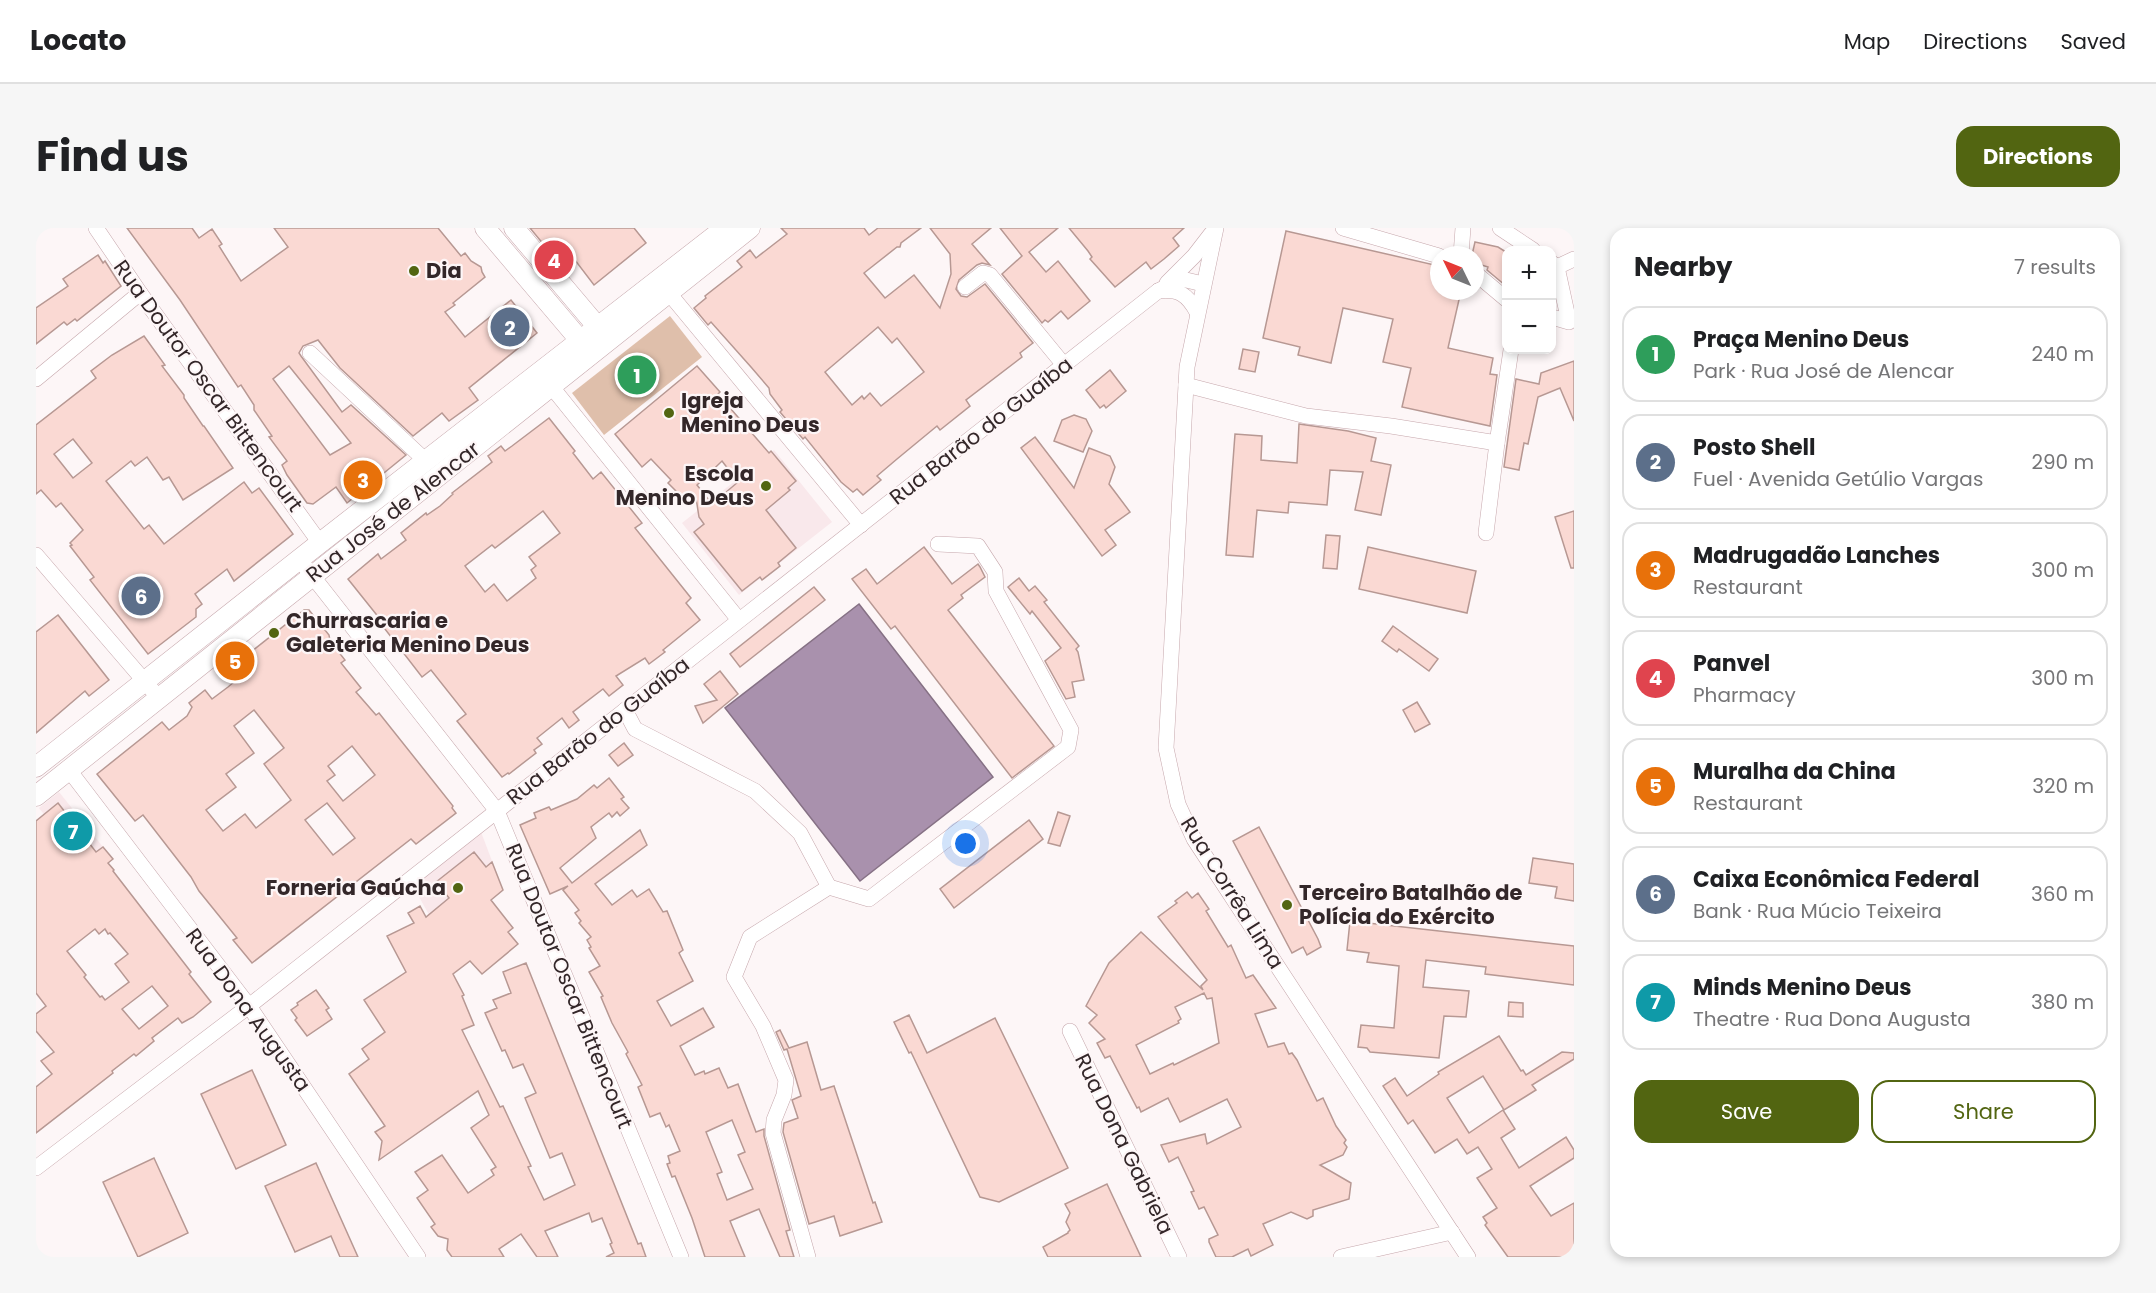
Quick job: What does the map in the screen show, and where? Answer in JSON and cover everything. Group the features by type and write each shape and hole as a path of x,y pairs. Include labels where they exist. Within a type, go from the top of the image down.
{"main road":[{"path":"485,228 586,348"},
{"path":"514,228 603,334 689,256 725,228"},
{"name":"Rua José de Alencar","path":"36,767 426,461 603,334 668,292 750,228"},
{"name":"Rua José de Alencar","path":"36,796 551,386 586,348"}],"street":[{"name":"Rua Doutor Oscar Bittencourt","path":"96,228 140,293 320,543"},
{"path":"1158,291 1194,256 1214,228"},
{"name":"Rua Corrêa Lima","path":"1214,228 1187,367 1166,748 1178,804 1194,839 1468,1257"},
{"path":"1343,228 1430,252"},
{"path":"1462,246 1463,228"},
{"path":"1500,228 1527,246"},
{"path":"689,256 676,273 668,292 861,525"},
{"path":"1556,264 1574,259"},
{"path":"1556,272 1572,326"},
{"path":"965,287 983,273 990,275 1064,365"},
{"name":"Rua Barão do Guaíba","path":"36,1168 249,1006 1158,291 1182,279 1203,284"},
{"path":"1484,281 1502,296"},
{"path":"1158,291 1173,290 1183,295 1197,312"},
{"path":"36,379 140,293"},
{"path":"1556,319 1572,326"},
{"path":"310,353 426,461"},
{"path":"1486,533 1510,354"},
{"path":"1186,385 1306,416 1391,426 1497,443"},
{"path":"551,386 740,620"},
{"path":"625,710 635,729 755,791 800,833 829,887 869,899 1068,747 1071,730 996,591 995,572 978,546 938,544"},
{"path":"36,555 159,698"},
{"name":"Rua Doutor Oscar Bittencourt","path":"300,559 497,811 681,1257"},
{"name":"Rua Dona Augusta","path":"69,770 249,1006 417,1257"},
{"path":"808,1257 773,1133 774,1120 784,1095 786,1080 763,1026 734,977 750,937 829,887"},
{"name":"Rua Dona Gabriela","path":"1070,1031 1179,1257"},
{"path":"1341,1257 1452,1232"}],"shaded area":[{"path":"670,316 702,357 604,435 572,393"},
{"name":"Escola Menino Deus","path":"774,450 832,522 739,595 682,523"},
{"path":"859,604 993,777 860,881 725,708"},
{"path":"59,792 103,847 82,863 39,808"},
{"name":"Forneria Gaúcha","path":"481,832 503,890 443,940 413,886"}],"building":[{"path":"127,228 192,228 199,238 212,229 222,244 219,246 241,281 288,247 274,228 438,228 461,256 465,253 471,261 481,267 485,277 445,312 465,337 511,300 537,333 469,388 478,400 449,421 442,413 413,436 340,368 318,340 303,346 299,353 342,412 351,405 406,455 347,503 336,487 313,504 307,503 287,475 282,465 287,461 269,437 272,436 254,410 254,405 241,385 238,387 180,300","holes":["289,366 351,443 330,455 273,379"]},
{"path":"530,228 634,228 646,243 594,285 575,260 564,269"},
{"path":"781,228 864,228 869,235 878,228 921,228 901,243 900,247 864,273 885,298 914,275 940,308 951,274 950,254 930,228 991,228 972,244 990,265 982,263 977,265 959,280 956,289 961,296 967,297 985,284 1033,343 1020,353 1022,357 966,400 970,406 940,430 937,426 897,459 877,476 881,480 863,495 857,489 853,492 841,482 805,437 803,439 780,412 782,410 770,394 769,388 711,322 708,325 694,308 706,298 705,296 742,267 737,261 750,250 756,258 787,234","holes":["878,327 892,343 897,338 924,372 881,406 870,393 864,399 862,396 852,405 825,372"]},
{"path":"1000,228 1058,228 1029,252 1046,272 1058,261 1090,301 1068,319 1061,311 1048,322 1045,320 1042,323 1002,274 1022,256"},
{"path":"1069,228 1184,228 1173,238 1179,246 1164,259 1151,269 1146,262 1115,287 1090,259 1092,257 1088,251"},
{"path":"1286,231 1430,264 1430,300 1459,300 1448,348 1493,358 1490,374 1497,375 1490,426 1402,407 1411,368 1383,362 1393,319 1343,308 1331,363 1298,355 1300,347 1263,338"},
{"path":"1475,242 1502,250 1502,283 1487,270 1488,267 1484,266 1484,246 1474,246"},
{"path":"98,255 103,263 105,261 121,286 77,321 75,319 67,325 64,322 36,344 36,308 68,286 63,279"},
{"path":"144,336 165,365 162,366 233,468 183,500 169,477 163,480 147,457 135,466 131,461 106,481 144,529 149,525 164,544 244,482 252,493 259,488 293,534 234,581 227,569 195,594 202,604 196,609 196,617 148,654 90,580 94,577 70,546 72,545 70,543 83,530 61,503 56,507 41,490 36,494 36,425 96,378 91,371","holes":["73,439 92,463 73,478 54,454"]},
{"path":"1243,349 1259,352 1255,372 1239,369"},
{"path":"1574,361 1574,421 1560,388 1538,397 1528,444 1524,443 1519,470 1504,467 1516,379 1539,384 1541,373"},
{"path":"697,366 720,392 718,394 796,481 788,488 790,490 766,510 796,548 778,563 780,566 762,580 760,577 742,591 694,532 704,524 699,517 696,498 689,504 668,483 671,480 651,459 642,467 615,434","holes":["722,461 738,482 712,504 697,485"]},
{"path":"1110,370 1126,391 1106,408 1104,405 1100,408 1086,390"},
{"path":"1074,415 1086,419 1092,431 1083,452 1054,441 1062,420"},
{"path":"549,418 593,479 601,472 642,523 635,528 691,598 686,603 700,620 649,664 645,658 616,676 623,685 609,696 603,689 573,712 579,720 569,728 562,718 537,738 542,744 534,750 536,753 502,777 457,721 466,714 431,670 422,677 348,579 378,554 381,559 406,540 401,533 426,513 427,515 440,506 452,493 492,462 488,456 501,446 505,451","holes":["543,511 560,533 529,557 536,566 531,570 536,578 507,601 494,584 485,592 465,566 492,545 495,548"]},
{"path":"1299,424 1348,431 1376,438 1371,461 1391,465 1381,515 1355,510 1363,472 1330,470 1327,505 1289,502 1288,513 1257,510 1253,557 1226,555 1235,434 1262,436 1261,460 1297,463"},
{"path":"1035,437 1074,488 1089,448 1110,456 1115,467 1109,484 1130,512 1105,530 1116,545 1102,556 1021,448"},
{"path":"1574,511 1574,568 1571,568 1555,517"},
{"path":"1326,535 1340,536 1337,569 1323,568"},
{"path":"924,547 952,584 978,564 980,567 985,577 961,595 963,598 948,610 1054,746 1012,778 895,626 891,629 852,579 866,569 877,584"},
{"path":"1368,547 1476,571 1467,613 1359,589"},
{"path":"1019,578 1029,591 1035,586 1047,600 1044,602 1079,646 1076,649 1084,680 1072,682 1075,697 1066,699 1045,661 1061,648 1032,611 1030,614 1008,587"},
{"path":"814,587 825,600 740,667 730,654"},
{"path":"304,610 309,610 345,660 341,663 361,688 356,692 376,715 379,713 453,806 456,813 416,844 411,839 252,963 233,940 237,938 143,815 135,821 97,774 162,722 169,730 187,716 192,707 189,703 205,690 212,699 228,687 254,665 247,655","holes":["254,710 284,748 264,764 291,800 256,828 245,814 223,831 206,810 236,787 226,774 254,753 234,726","352,746 375,775 343,801 327,781 335,775 328,766","327,803 355,838 333,855 305,820"]},
{"path":"58,615 109,680 89,696 85,691 36,733 36,632"},
{"path":"1393,626 1438,659 1429,671 1399,649 1397,652 1382,641"},
{"path":"720,671 738,694 703,723 695,706 717,700 704,684"},
{"path":"1417,702 1430,724 1415,732 1403,710"},
{"path":"624,743 633,755 618,766 609,755"},
{"path":"609,778 624,797 621,799 629,808 620,816 617,812 612,817 609,813 591,827 596,838 560,868 572,883 640,830 647,845 595,884 612,905 632,890 637,897 649,889 663,912 667,911 683,950 679,953 693,981 657,1001 671,1026 703,1008 714,1027 680,1046 695,1075 704,1071 705,1074 719,1068 728,1088 738,1084 756,1132 764,1129 790,1230 786,1231 794,1257 780,1257 759,1209 730,1221 745,1257 705,1257 675,1176 672,1177 667,1164 670,1163 668,1156 680,1151 669,1125 666,1127 660,1113 650,1117 638,1087 642,1085 612,1023 601,997 603,996 589,972 600,966 589,948 591,947 587,940 591,937 579,923 581,921 575,913 579,910 563,890 568,886 550,894 520,825 536,818 534,813 549,807 551,810 577,799 594,785 597,788","holes":["732,1120 745,1152 738,1155 753,1189 727,1200 717,1174 722,1172 706,1132"]},
{"path":"58,803 96,852 103,847 113,859 108,863 113,871 191,972 189,974 211,1002 182,1023 178,1018 152,1038 154,1041 136,1056 134,1054 36,1133 36,1087 52,1074 41,1061 54,1052 36,1031 36,1014 46,1006 36,993 36,821","holes":["95,929 99,934 105,929 128,954 115,964 129,982 105,1000 84,977 86,975 67,951","152,986 168,1006 139,1029 122,1009"]},
{"path":"1058,812 1070,816 1060,846 1048,843"},
{"path":"1029,820 1043,839 954,908 940,889"},
{"path":"1259,827 1321,947 1307,955 1303,947 1292,953 1233,841"},
{"path":"474,852 486,867 492,862 503,890 491,900 513,928 508,932 518,944 482,974 470,961 453,974 464,995 462,996 474,1025 462,1030 500,1107 503,1106 544,1200 575,1185 562,1153 550,1158 525,1098 536,1093 523,1064 513,1068 505,1050 502,1051 485,1013 497,1008 493,1000 511,993 503,972 526,963 638,1244 641,1243 646,1257 606,1257 614,1253 610,1244 612,1243 602,1218 592,1222 589,1213 545,1231 558,1257 537,1257 521,1234 499,1249 504,1257 452,1257 447,1250 448,1239 438,1236 431,1227 435,1224 417,1198 428,1190 415,1172 442,1155 468,1193 494,1175 491,1170 496,1167 471,1128 489,1115 478,1091 379,1160 382,1141 375,1132 385,1126 349,1074 369,1059 362,1049 385,1032 364,1000 406,972 387,936 414,923 408,913 420,906 426,917 449,898 436,882"},
{"path":"1533,858 1574,864 1574,901 1555,898 1557,887 1529,883"},
{"path":"1187,892 1192,898 1198,893 1209,909 1206,911 1228,947 1231,945 1246,978 1253,975 1276,1008 1255,1014 1268,1047 1284,1043 1289,1054 1292,1053 1297,1060 1317,1101 1323,1098 1336,1126 1346,1140 1344,1143 1347,1147 1343,1155 1320,1165 1351,1183 1349,1199 1313,1210 1313,1216 1307,1219 1291,1212 1263,1224 1273,1245 1251,1256 1248,1249 1232,1257 1216,1257 1209,1239 1218,1235 1204,1207 1199,1209 1191,1192 1194,1191 1178,1157 1169,1162 1161,1145 1205,1134 1207,1144 1241,1127 1227,1099 1180,1122 1168,1098 1141,1112 1110,1056 1105,1058 1097,1043 1105,1039 1089,1023 1097,1015 1086,1006 1109,963 1141,932 1203,990 1201,986 1207,980 1158,917 1177,903 1175,901","holes":["1204,993 1207,999 1212,998 1219,1043 1150,1074 1136,1045 1179,1023 1181,1019 1175,1007"]},
{"path":"1350,921 1574,946 1574,985 1485,974 1486,967 1426,960 1423,987 1469,991 1466,1017 1444,1016 1439,1058 1370,1052 1367,1048 1358,1047 1361,1025 1394,1028 1399,966 1367,962 1369,953 1347,950"},
{"path":"316,990 329,1008 326,1010 332,1019 307,1036 295,1020 297,1018 291,1010"},
{"path":"1509,1002 1523,1003 1523,1017 1508,1016"},
{"path":"909,1015 927,1053 995,1018 1068,1168 999,1202 980,1197 911,1052 909,1053 894,1022"},
{"path":"780,1030 789,1048 807,1042 821,1090 834,1086 873,1203 875,1202 882,1222 840,1236 834,1216 809,1224 783,1132 784,1123 798,1118 792,1100 801,1096 787,1049 784,1050 776,1032"},
{"path":"1499,1036 1521,1071 1523,1070 1526,1075 1562,1052 1574,1053 1574,1059 1532,1085 1536,1090 1504,1110 1483,1076 1447,1098 1469,1133 1503,1110 1515,1129 1501,1138 1519,1168 1566,1137 1574,1150 1574,1158 1530,1186 1551,1216 1574,1203 1574,1251 1564,1257 1508,1257 1485,1225 1487,1223 1483,1217 1497,1208 1477,1178 1492,1169 1478,1147 1467,1154 1457,1139 1435,1153 1413,1120 1408,1124 1383,1086 1395,1078 1407,1096 1439,1074 1438,1072"},
{"path":"252,1070 286,1145 236,1169 201,1094"},
{"path":"154,1158 188,1233 138,1257 103,1182"},
{"path":"316,1163 358,1257 340,1257 331,1236 295,1252 265,1186"},
{"path":"1107,1184 1141,1257 1048,1257 1043,1247 1070,1230 1066,1222 1070,1213 1065,1204"}],"place":[{"name":"Panvel","path":"554,260"},
{"name":"Dia","path":"414,271"},
{"name":"Posto Shell","path":"510,327"},
{"name":"Praça Menino Deus","path":"637,375"},
{"name":"Igreja Menino Deus","path":"669,413"},
{"name":"Madrugadão Lanches","path":"363,480"},
{"name":"Escola Menino Deus","path":"766,486"},
{"name":"Caixa Econômica Federal","path":"141,596"},
{"name":"Churrascaria e Galeteria Menino Deus","path":"274,633"},
{"name":"Muralha da China","path":"235,661"},
{"name":"Minds Menino Deus","path":"73,831"},
{"name":"Forneria Gaúcha","path":"458,888"},
{"name":"Terceiro Batalhão de Polícia do Exército","path":"1287,905"}]}
